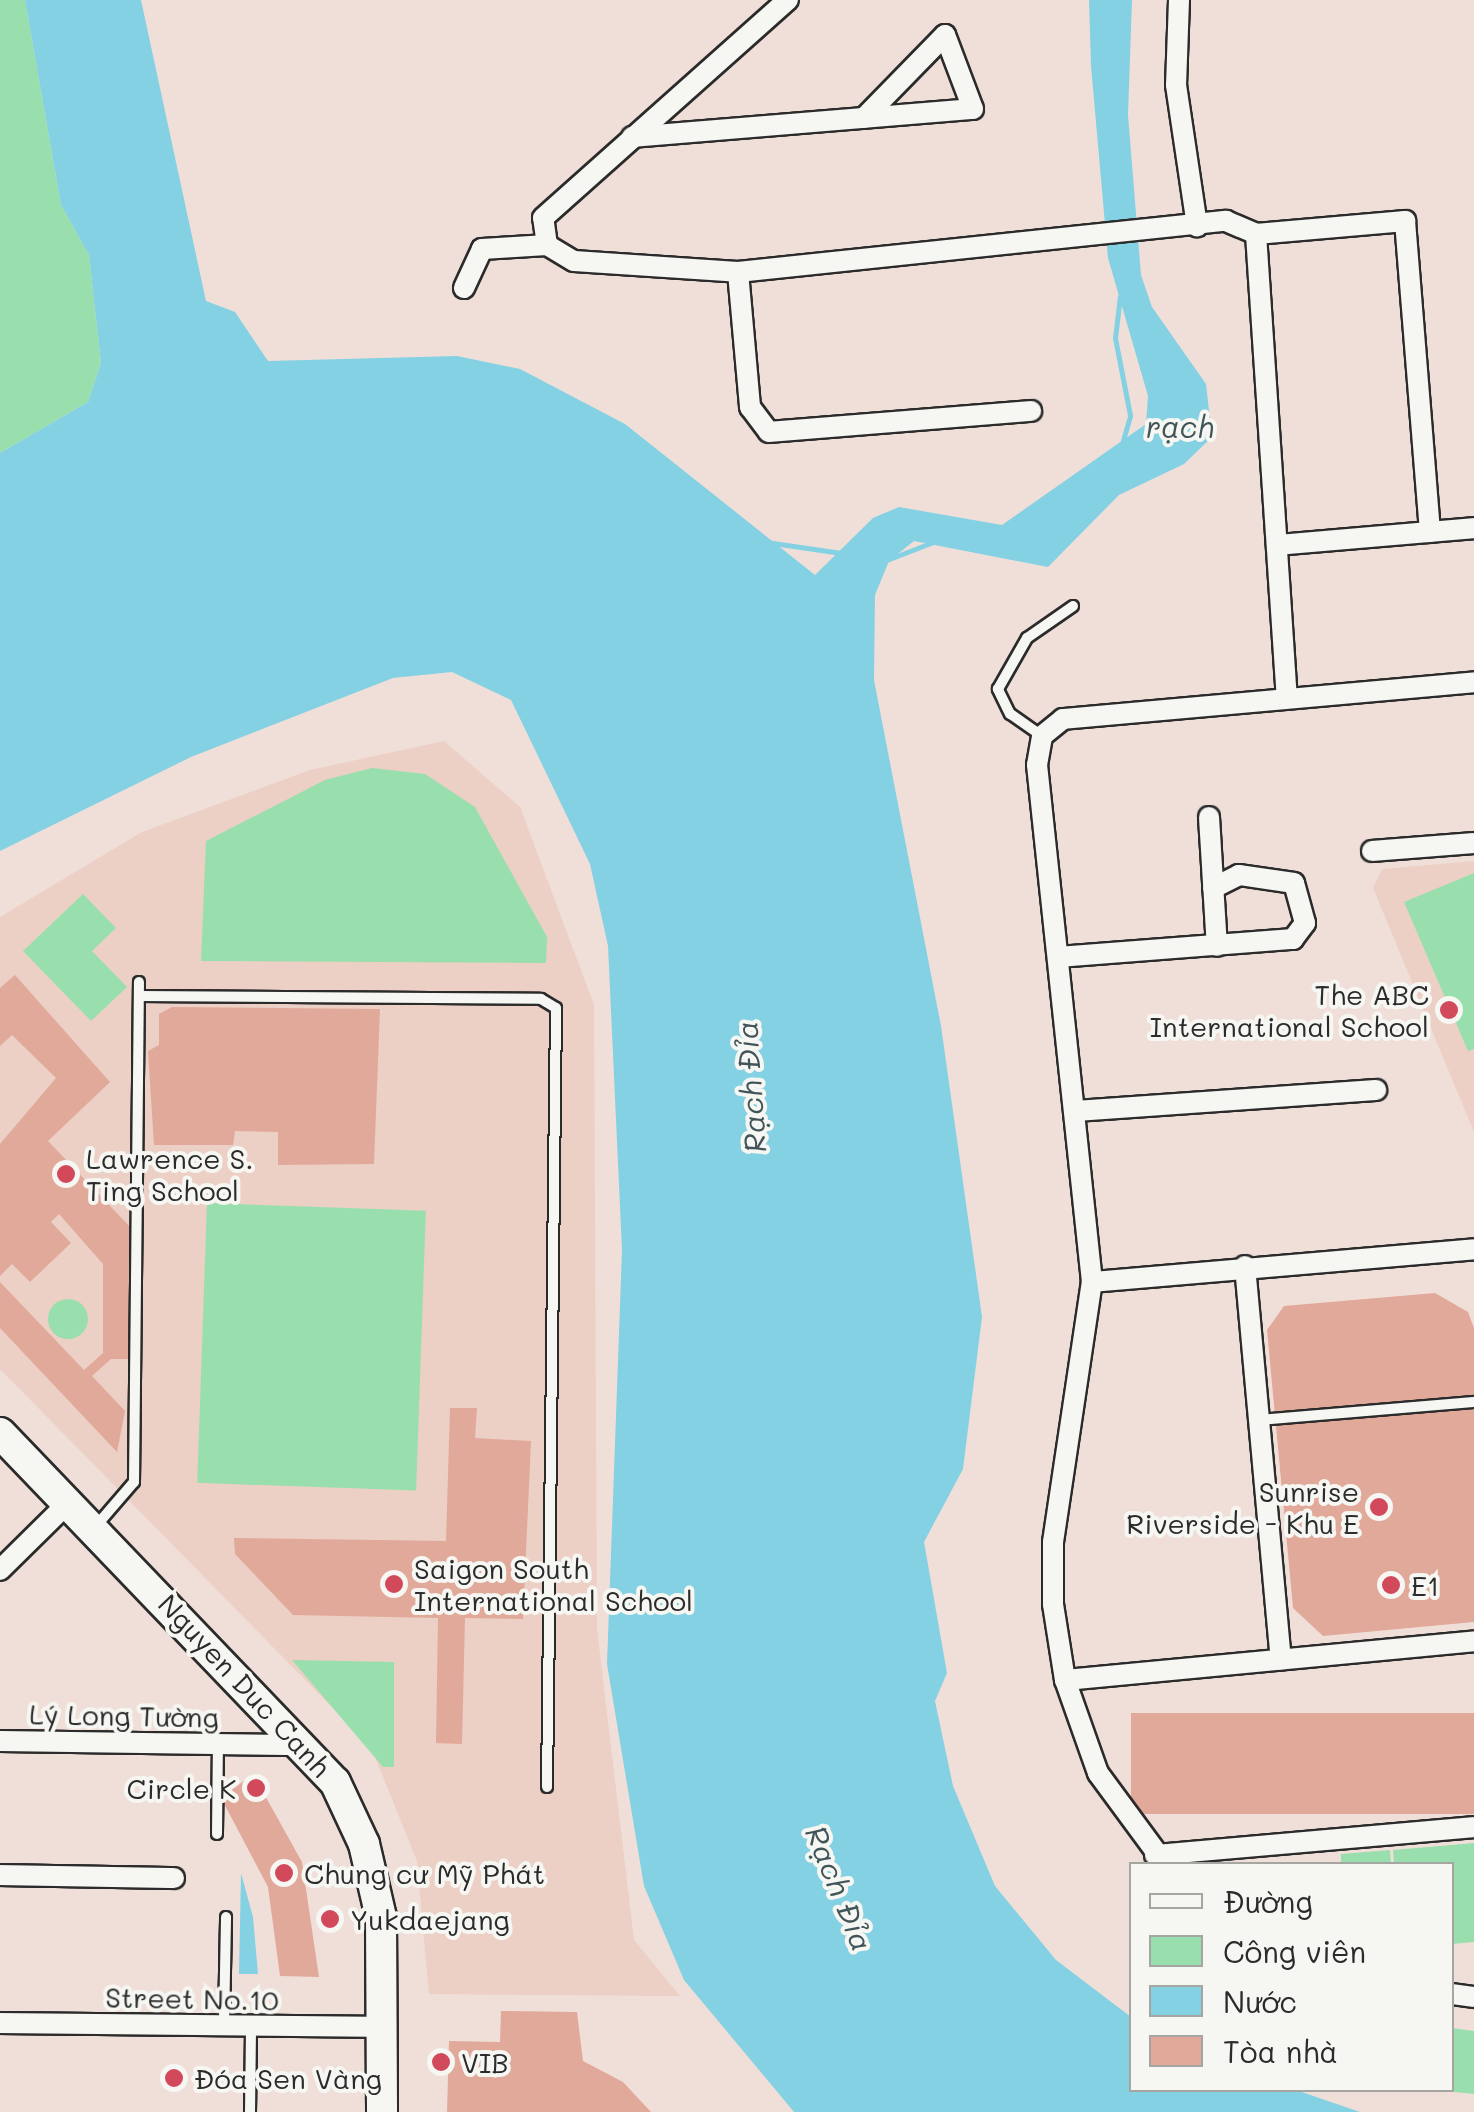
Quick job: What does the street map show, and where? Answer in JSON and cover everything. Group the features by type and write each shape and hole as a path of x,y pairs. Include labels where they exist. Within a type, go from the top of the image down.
{"main road":[{"name":"Nguyen Duc Canh","path":"0,1433 308,1745 346,1804 374,1881 383,2027 382,2112"}],"street":[{"path":"547,246 543,218 788,0"},
{"path":"1179,0 1176,85 1197,226"},
{"path":"632,137 864,118 973,109 945,35 864,118"},
{"path":"464,288 482,249 547,246 574,261 738,272 1048,246 1226,221 1256,234 1405,221 1430,532"},
{"path":"1256,234 1287,697"},
{"path":"738,272 750,407 770,432 1030,412"},
{"path":"1277,545 1474,528"},
{"path":"1474,682 1063,720 1042,736 1037,764 1092,1282 1053,1542 1065,1680 1098,1773 1160,1860 1474,1827"},
{"path":"1209,817 1217,946"},
{"path":"1372,851 1474,843"},
{"path":"1058,957 1293,940 1305,923 1294,882 1239,875 1213,888"},
{"path":"1075,1111 1376,1090"},
{"path":"1092,1282 1245,1266 1473,1251"},
{"path":"1245,1266 1280,1658"},
{"path":"0,1570 69,1502"},
{"path":"1065,1680 1474,1642"},
{"name":"Lý Long Tường","path":"0,1740 308,1745"},
{"path":"0,1875 174,1878"},
{"name":"Street No.10","path":"0,2023 383,2027"}],"lane":[{"path":"1042,736 1010,714 998,688 1027,638 1073,606"},
{"path":"94,1527 134,1482 139,982"},
{"path":"139,996 541,999 556,1008 547,1787"},
{"path":"1258,1420 1474,1402"},
{"path":"216,1834 218,1744"},
{"path":"224,2026 226,1918"},
{"path":"250,2112 252,2026"}],"shaded area":[{"path":"444,741 520,807 594,1005 597,1629 634,1940 680,1996 429,1994 417,1861 371,1747 0,1369 0,917 142,832 310,770"},
{"name":"The ABC International School","path":"1474,861 1474,1132 1373,888 1382,869"}],"green space":[{"path":"0,0 25,0 61,205 89,255 101,363 88,402 0,453"},
{"path":"372,768 425,774 475,807 547,937 546,963 201,961 206,841 325,780"},
{"path":"1474,873 1474,1049 1468,1051 1404,902"},
{"path":"83,894 116,928 92,951 127,987 91,1021 23,951"},
{"path":"207,1203 426,1211 416,1490 197,1483"},
{"path":"68,1299 82,1305 88,1319 82,1333 68,1339 54,1333 48,1319 54,1305"},
{"path":"292,1660 394,1662 394,1767 383,1767"},
{"path":"1474,1843 1474,1942 1454,1944 1454,1862 1394,1862 1393,1850"},
{"path":"1390,1850 1391,1862 1341,1862 1341,1854"},
{"path":"1454,2028 1474,2031 1474,2094 1454,2092"}],"water":[{"path":"25,0 141,0 206,301 235,312 268,361 457,356 520,369 625,424 815,575 873,518 899,507 1002,525 1146,424 1148,396 1108,258 1091,66 1089,0 1132,0 1128,115 1141,275 1152,307 1206,384 1212,437 1184,464 1119,495 1048,567 914,541 889,561 875,595 874,680 941,1026 982,1317 963,1469 924,1542 947,1673 935,1701 953,1786 995,1886 1056,1960 1129,2015 1129,2092 1302,2092 1360,2112 794,2112 684,1980 644,1886 607,1664 622,1250 608,946 590,864 511,700 452,672 393,678 191,757 0,851 0,453 88,402 101,363 89,255 61,205"},
{"path":"241,1873 253,1917 258,1974 239,1974"}],"building":[{"path":"15,975 110,1082 48,1141 132,1229 135,1359 111,1359 92,1376 125,1411 117,1452 0,1328 0,1282 84,1370 103,1353 103,1264 59,1214 51,1222 71,1243 30,1282 12,1264 0,1276 0,1144 56,1078 12,1035 0,1046 0,988"},
{"path":"172,1007 380,1009 374,1164 278,1165 278,1132 235,1131 233,1145 154,1145 148,1051 159,1045 159,1014"},
{"name":"Sunrise Riverside - Khu E","path":"1435,1293 1468,1312 1474,1328 1474,1622 1323,1636 1293,1608 1267,1330 1284,1306"},
{"name":"Saigon South International School","path":"450,1408 477,1408 475,1438 531,1441 523,1619 465,1618 462,1744 436,1743 438,1618 293,1615 235,1554 234,1538 446,1541"},
{"path":"1131,1713 1474,1713 1474,1814 1131,1814"},
{"name":"Chung cư Mỹ Phát","path":"253,1774 302,1862 319,1977 280,1976 268,1887 221,1798"},
{"path":"501,2011 577,2012 583,2061 623,2082 651,2112 447,2112 449,2041 500,2042"}],"waterway":[{"path":"1120,296 1115,338 1130,415 1120,451"},
{"path":"884,561 941,539"},
{"path":"766,542 848,554"}],"place":[{"name":"The ABC International School","path":"1449,1010"},
{"name":"Lawrence S. Ting School","path":"66,1174"},
{"name":"Sunrise Riverside - Khu E","path":"1379,1507"},
{"name":"Saigon South International School","path":"394,1584"},
{"name":"E1","path":"1391,1585"},
{"name":"Circle K","path":"256,1788"},
{"name":"Chung cư Mỹ Phát","path":"284,1873"},
{"name":"Yukdaejang","path":"330,1919"},
{"name":"VIB","path":"441,2062"},
{"name":"Đóa Sen Vàng","path":"174,2078"}],"water label":[{"name":"rạch","path":"1180,426"},
{"name":"Rạch Đỉa","path":"750,1087"},
{"name":"Rạch Đỉa","path":"840,1888"}]}
